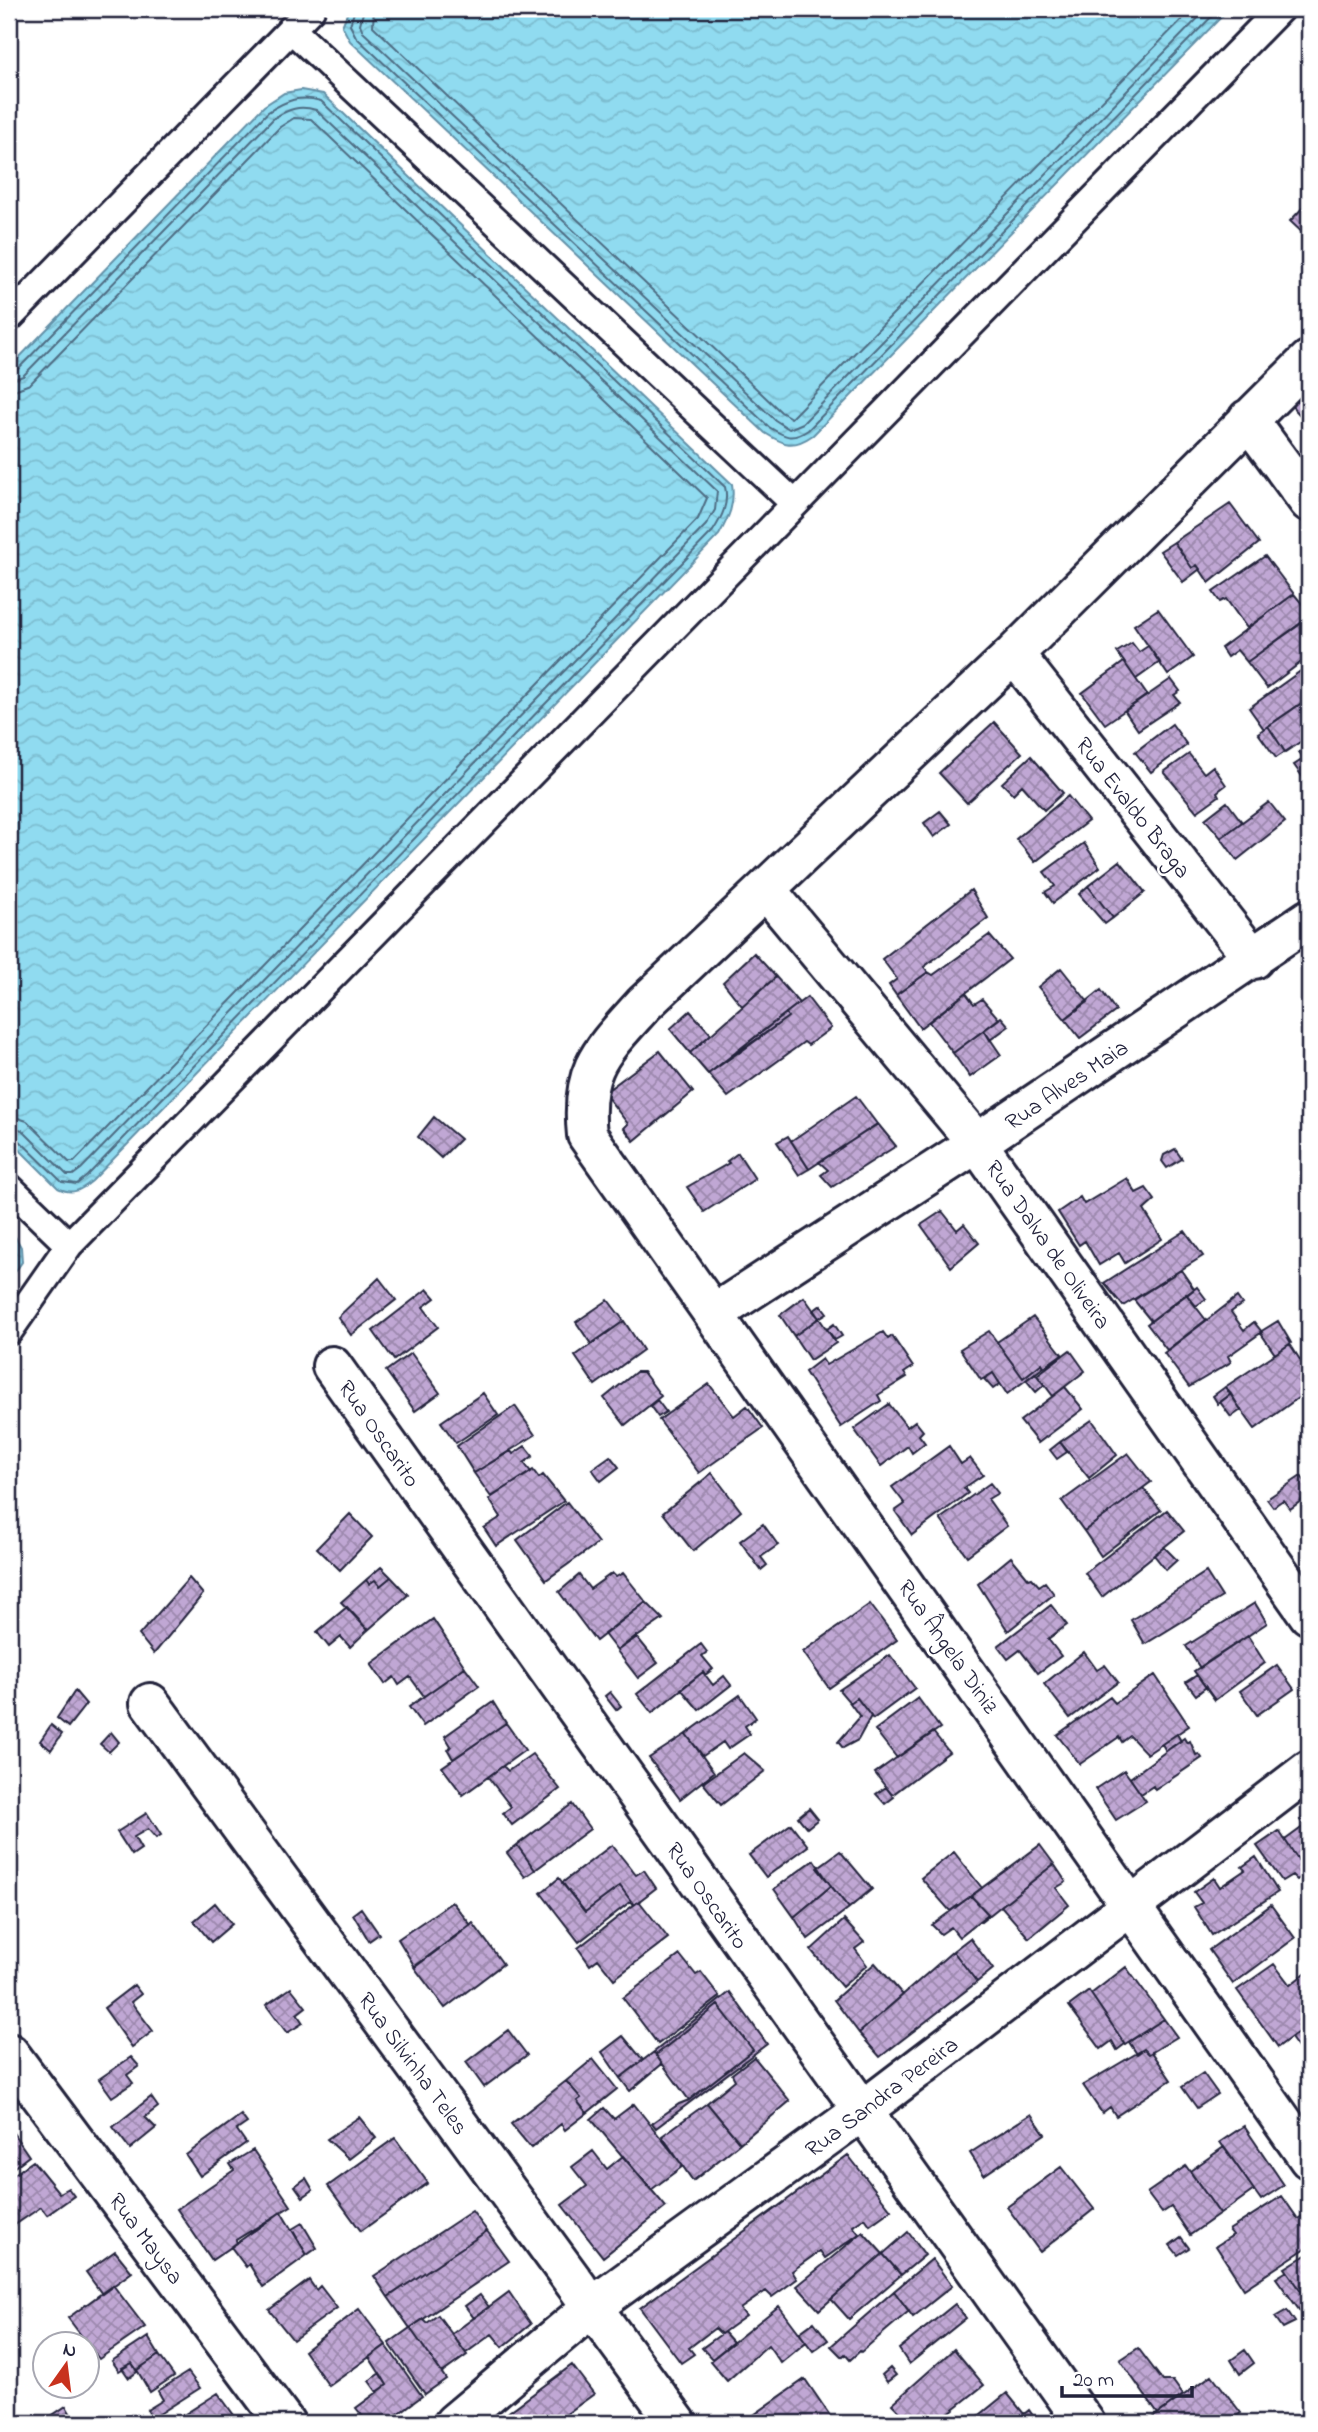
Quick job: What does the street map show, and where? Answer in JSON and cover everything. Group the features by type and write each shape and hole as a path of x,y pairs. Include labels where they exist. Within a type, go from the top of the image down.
{"street":[{"path":"767,891 1014,654 1309,360"},
{"path":"1248,419 1309,502"},
{"name":"Rua Evaldo Braga","path":"1014,654 1254,959"},
{"name":"Rua Ângela Diniz","path":"767,891 644,1004 610,1041 590,1073 584,1102 587,1136 715,1313 1309,2159"},
{"name":"Rua Dalva de Oliveira","path":"767,891 977,1143 1309,1615"},
{"name":"Rua Alves Maia","path":"715,1313 977,1143 1254,959 1309,919"},
{"name":"Rua Oscarito","path":"332,1366 1085,2423"},
{"name":"Rua Silvinha Teles","path":"150,1703 677,2423"},
{"name":"Rua Sandra Pereira","path":"454,2423 592,2307 862,2111 1133,1908 1309,1770"},
{"name":"Rua Maysa","path":"9,2053 285,2423"}],"lane":[{"path":"9,318 311,9"},
{"path":"9,1331 69,1245 1280,9"},
{"path":"291,29 795,504"},
{"path":"9,1187 69,1245"}],"water":[{"path":"349,9 1229,9 813,435 789,444 765,433 350,41 342,26"},
{"path":"301,90 323,94 732,484 732,504 719,535 92,1181 80,1189 68,1191 58,1188 9,1139 9,368 264,106 284,93"},
{"path":"9,1226 21,1247 22,1262 9,1281"}],"building":[{"path":"1309,201 1309,239 1290,221"},
{"path":"1309,386 1309,425 1289,403"},
{"path":"1230,504 1259,543 1209,583 1197,565 1192,568 1174,542"},
{"path":"1174,542 1192,568 1197,565 1200,569 1183,582 1160,551"},
{"path":"1265,556 1294,594 1247,628 1226,599 1220,602 1213,592"},
{"path":"1294,594 1309,612 1309,617 1247,662 1237,650 1227,657 1221,648"},
{"path":"1158,609 1193,657 1168,675 1134,625"},
{"path":"1309,618 1308,657 1267,688 1247,662"},
{"path":"1132,643 1139,652 1148,646 1160,662 1136,679 1117,652"},
{"path":"1124,662 1147,695 1105,724 1082,693"},
{"path":"1309,665 1309,698 1264,729 1249,708"},
{"path":"1171,679 1180,691 1174,695 1180,702 1138,730 1125,711"},
{"path":"1309,698 1309,736 1285,752 1268,726"},
{"path":"994,722 1022,753 967,803 939,773"},
{"path":"1172,724 1187,745 1151,772 1135,752"},
{"path":"1268,726 1285,752 1276,758 1258,733"},
{"path":"1309,745 1309,765 1299,752"},
{"path":"1189,754 1204,773 1213,766 1226,785 1217,792 1219,796 1197,812 1164,772"},
{"path":"1031,756 1063,793 1044,810 1022,785 1013,794 1002,783"},
{"path":"1305,758 1309,765 1309,786 1294,765"},
{"path":"1068,796 1088,821 1035,862 1016,839"},
{"path":"1227,802 1242,822 1221,838 1205,819"},
{"path":"1269,802 1285,822 1237,860 1221,838"},
{"path":"940,811 951,824 934,837 924,823"},
{"path":"1084,843 1100,867 1053,903 1045,892 1055,886 1044,872"},
{"path":"1120,861 1145,892 1113,918 1088,886"},
{"path":"1088,886 1113,918 1105,924 1079,894"},
{"path":"971,890 988,918 924,967 928,972 896,995 889,985 897,979 882,959"},
{"path":"989,935 1010,959 920,1028 896,995 928,972 933,975"},
{"path":"754,953 776,977 742,1006 723,982"},
{"path":"1061,968 1088,1002 1065,1019 1038,987"},
{"path":"776,977 799,1003 708,1074 690,1053"},
{"path":"1101,990 1116,1011 1080,1038 1065,1019"},
{"path":"966,993 974,1004 982,999 999,1019 953,1053 929,1022"},
{"path":"807,997 831,1028 808,1045 804,1042 728,1097 708,1074 788,1017 786,1013"},
{"path":"690,1011 711,1034 690,1053 670,1029"},
{"path":"786,1013 788,1017 739,1053 737,1051"},
{"path":"1001,1017 1009,1026 990,1040 984,1030"},
{"path":"984,1030 1001,1055 970,1077 953,1053"},
{"path":"660,1051 693,1092 634,1141 624,1128 628,1124 604,1093"},
{"path":"856,1096 877,1124 809,1169 791,1141"},
{"path":"434,1117 460,1139 441,1158 418,1137"},
{"path":"878,1124 896,1146 832,1187 821,1175 828,1170 819,1162"},
{"path":"788,1136 809,1169 799,1175 777,1142"},
{"path":"1175,1149 1182,1159 1167,1168 1162,1161 1164,1155"},
{"path":"738,1153 755,1179 704,1212 687,1187 729,1163 727,1161"},
{"path":"1127,1178 1136,1193 1146,1188 1155,1200 1144,1210 1162,1239 1125,1263 1119,1253 1099,1265 1085,1241 1079,1245 1058,1212 1080,1197 1084,1204"},
{"path":"942,1211 957,1230 964,1224 979,1243 951,1267 921,1225"},
{"path":"1185,1231 1203,1256 1123,1306 1104,1283"},
{"path":"1181,1270 1194,1289 1151,1321 1134,1300"},
{"path":"379,1278 396,1300 351,1335 338,1317"},
{"path":"1197,1287 1206,1299 1196,1306 1187,1295"},
{"path":"427,1289 435,1298 423,1307 438,1327 394,1360 373,1331"},
{"path":"1186,1294 1206,1320 1167,1350 1147,1324"},
{"path":"804,1297 819,1318 794,1336 780,1315"},
{"path":"1237,1297 1242,1304 1231,1312 1244,1330 1254,1322 1262,1332 1228,1356 1231,1362 1189,1387 1164,1353"},
{"path":"608,1300 624,1321 591,1344 576,1322"},
{"path":"821,1305 827,1313 819,1318 813,1311"},
{"path":"1033,1317 1062,1354 1044,1367 1042,1363 1023,1378 997,1342"},
{"path":"819,1318 836,1343 810,1360 794,1336"},
{"path":"624,1321 643,1350 595,1385 575,1356"},
{"path":"1278,1321 1291,1343 1275,1354 1260,1332"},
{"path":"834,1324 842,1336 835,1340 827,1329"},
{"path":"989,1331 1023,1378 1042,1363 1044,1367 1007,1394 993,1373 981,1380 960,1349"},
{"path":"883,1332 888,1339 892,1336 913,1367 904,1373 907,1377 878,1395 881,1401 841,1427 805,1372 822,1359 826,1365"},
{"path":"1290,1344 1309,1374 1309,1390 1255,1429 1225,1387"},
{"path":"1070,1350 1085,1371 1053,1396 1037,1375"},
{"path":"411,1353 440,1393 415,1411 386,1371"},
{"path":"636,1372 643,1372 661,1396 625,1425 604,1398"},
{"path":"993,1373 1000,1384 993,1389 984,1379"},
{"path":"1035,1373 1044,1385 1036,1392 1026,1380"},
{"path":"709,1384 734,1416 747,1406 763,1428 699,1473 659,1420"},
{"path":"1065,1387 1083,1409 1038,1443 1020,1421"},
{"path":"1225,1387 1231,1394 1218,1404 1213,1396"},
{"path":"483,1393 498,1415 456,1443 441,1422"},
{"path":"1231,1394 1241,1410 1231,1417 1220,1402"},
{"path":"657,1400 666,1412 658,1417 650,1406"},
{"path":"889,1404 907,1427 915,1421 923,1431 919,1435 925,1443 912,1453 908,1446 881,1466 854,1429"},
{"path":"515,1406 535,1435 474,1473 457,1446"},
{"path":"1092,1420 1117,1455 1089,1478 1060,1442"},
{"path":"1060,1442 1067,1452 1057,1459 1050,1450"},
{"path":"525,1446 533,1456 524,1463 531,1472 491,1497 474,1473 511,1451 513,1454"},
{"path":"949,1446 961,1464 970,1458 983,1475 964,1488 968,1493 912,1535 895,1511 905,1504 892,1487"},
{"path":"1128,1453 1151,1482 1084,1531 1062,1501"},
{"path":"610,1456 619,1467 601,1481 592,1469"},
{"path":"533,1470 539,1478 543,1475 564,1501 496,1546 484,1528 501,1517 489,1499"},
{"path":"712,1473 741,1511 693,1551 663,1513"},
{"path":"1301,1476 1309,1487 1309,1495 1290,1509 1283,1500 1273,1507 1267,1499"},
{"path":"990,1483 998,1493 988,1499 1007,1526 967,1556 940,1519"},
{"path":"1143,1488 1161,1510 1101,1556 1084,1531"},
{"path":"567,1502 598,1543 546,1580 517,1540"},
{"path":"1167,1510 1184,1531 1102,1597 1085,1573"},
{"path":"350,1514 372,1537 340,1570 317,1548"},
{"path":"763,1524 778,1545 761,1557 767,1565 761,1570 740,1541"},
{"path":"1164,1547 1177,1560 1166,1570 1154,1555"},
{"path":"1011,1557 1029,1579 1032,1578 1039,1586 1045,1582 1054,1594 1008,1631 978,1584"},
{"path":"381,1567 391,1577 380,1586 375,1580 369,1584 366,1580"},
{"path":"1206,1572 1222,1597 1145,1644 1131,1620"},
{"path":"612,1573 616,1577 623,1573 646,1602 596,1641 559,1592 579,1575 590,1589"},
{"path":"391,1577 408,1595 368,1630 341,1602 366,1580 369,1584 375,1580 380,1586"},
{"path":"189,1578 203,1594 154,1654 139,1635"},
{"path":"646,1602 663,1619 617,1651 604,1634"},
{"path":"1255,1603 1267,1623 1200,1668 1186,1646"},
{"path":"870,1604 897,1640 829,1688 803,1652"},
{"path":"1051,1605 1067,1625 1048,1639 1061,1656 1038,1673 1020,1650 1008,1659 998,1646"},
{"path":"347,1607 368,1630 350,1647 341,1637 329,1647 317,1632"},
{"path":"433,1619 465,1667 424,1696 410,1677 399,1685 394,1677 385,1684 371,1664"},
{"path":"636,1636 658,1663 638,1678 617,1651"},
{"path":"1248,1636 1265,1663 1215,1700 1194,1671"},
{"path":"701,1644 707,1652 702,1656 713,1669 705,1675 703,1672 652,1713 637,1694"},
{"path":"1084,1652 1097,1670 1105,1665 1118,1682 1070,1718 1044,1684"},
{"path":"890,1655 915,1688 873,1719 857,1698 850,1703 839,1690"},
{"path":"1277,1665 1294,1689 1257,1715 1240,1691"},
{"path":"465,1667 479,1686 423,1726 409,1707"},
{"path":"703,1672 713,1685 724,1676 731,1685 699,1710 681,1689"},
{"path":"1155,1675 1189,1726 1147,1754 1130,1736 1122,1742 1119,1737 1080,1764 1057,1735 1110,1697 1115,1703"},
{"path":"1197,1675 1206,1687 1196,1695 1186,1682"},
{"path":"75,1691 86,1704 68,1727 57,1718"},
{"path":"610,1692 621,1706 616,1710 605,1696"},
{"path":"740,1695 756,1718 745,1726 750,1734 728,1749 723,1742 703,1756 686,1734"},
{"path":"857,1698 871,1716 858,1740 843,1748 838,1742 860,1717 850,1703"},
{"path":"918,1698 940,1728 897,1758 875,1730"},
{"path":"493,1702 506,1723 453,1759 448,1750 451,1746 445,1736"},
{"path":"506,1723 525,1750 463,1795 442,1767"},
{"path":"51,1725 62,1734 51,1750 40,1741"},
{"path":"111,1732 119,1742 109,1752 100,1744"},
{"path":"933,1732 949,1752 892,1795 875,1773"},
{"path":"686,1734 714,1772 680,1799 649,1758"},
{"path":"1177,1734 1181,1741 1166,1751 1162,1744"},
{"path":"1184,1738 1187,1743 1190,1741 1196,1755 1199,1754 1202,1758 1155,1790 1153,1786 1141,1794 1130,1778"},
{"path":"744,1753 765,1771 721,1805 703,1783"},
{"path":"532,1754 560,1789 512,1825 503,1813 511,1807 488,1777 503,1766 508,1771"},
{"path":"1124,1770 1146,1801 1116,1820 1095,1789"},
{"path":"886,1787 894,1797 885,1804 876,1794"},
{"path":"572,1804 590,1829 535,1870 517,1845"},
{"path":"809,1808 818,1819 807,1828 798,1817"},
{"path":"147,1813 161,1835 156,1838 148,1829 134,1837 141,1849 132,1855 117,1832"},
{"path":"1309,1814 1309,1855 1300,1863 1285,1840 1304,1826 1300,1820"},
{"path":"791,1824 808,1846 766,1877 749,1855"},
{"path":"1279,1831 1307,1873 1297,1880 1292,1875 1282,1881 1257,1846"},
{"path":"517,1845 535,1870 525,1877 507,1853"},
{"path":"612,1845 636,1875 644,1870 656,1888 634,1905 620,1886 585,1912 562,1883"},
{"path":"1040,1845 1054,1864 979,1921 988,1914 971,1896"},
{"path":"840,1851 872,1889 849,1908 817,1868"},
{"path":"954,1852 982,1888 950,1911 921,1878"},
{"path":"1256,1857 1278,1892 1212,1935 1194,1907 1202,1903 1194,1892 1214,1878 1220,1887 1245,1870 1242,1867"},
{"path":"814,1860 831,1886 794,1917 774,1889"},
{"path":"1054,1864 1066,1882 1056,1888 1069,1905 1029,1938 1001,1906"},
{"path":"559,1878 585,1912 620,1886 631,1901 579,1942 541,1893"},
{"path":"831,1886 849,1908 808,1939 794,1917"},
{"path":"971,1896 988,1914 959,1937 951,1927 941,1934 932,1925"},
{"path":"639,1901 668,1938 614,1979 598,1959 590,1965 578,1948"},
{"path":"452,1902 471,1925 415,1967 398,1939"},
{"path":"215,1903 232,1924 211,1942 194,1921"},
{"path":"1271,1905 1295,1938 1233,1984 1209,1950"},
{"path":"361,1908 379,1934 369,1941 353,1914"},
{"path":"844,1920 864,1942 855,1949 867,1965 842,1987 811,1950"},
{"path":"473,1923 503,1964 445,2008 414,1967"},
{"path":"970,1938 993,1969 977,1982 953,1951"},
{"path":"953,1951 977,1982 880,2057 859,2033"},
{"path":"680,1955 696,1975 701,1972 720,1997 658,2044 623,1998"},
{"path":"875,1963 903,1995 859,2033 834,2000"},
{"path":"1274,1964 1290,1985 1309,1970 1309,2024 1278,2047 1237,1990"},
{"path":"1126,1967 1164,2019 1125,2044 1091,1994"},
{"path":"134,1985 141,1994 131,2002 153,2031 132,2047 104,2008"},
{"path":"291,1988 306,2007 297,2014 303,2023 287,2033 266,2005"},
{"path":"1089,1991 1125,2044 1117,2050 1112,2041 1101,2049 1069,2006"},
{"path":"730,1992 767,2044 656,2128 652,2123 689,2100 753,2050 718,2005 656,2055 654,2052"},
{"path":"718,2005 753,2050 689,2100 656,2055"},
{"path":"1164,2019 1177,2037 1149,2054 1144,2049 1137,2054 1129,2042"},
{"path":"1309,2024 1309,2063 1291,2038"},
{"path":"508,2030 527,2055 484,2087 466,2062"},
{"path":"623,2036 643,2060 620,2078 602,2052"},
{"path":"1144,2049 1149,2054 1152,2052 1171,2080 1116,2116 1110,2107 1102,2113 1083,2085"},
{"path":"654,2052 662,2064 630,2091 620,2078"},
{"path":"131,2057 139,2066 127,2075 133,2083 112,2097 99,2079"},
{"path":"754,2057 790,2101 740,2143 707,2103 735,2080 732,2074"},
{"path":"593,2059 617,2089 587,2113 577,2101 581,2098 566,2081"},
{"path":"1203,2073 1218,2094 1197,2108 1182,2087"},
{"path":"566,2081 581,2098 577,2101 587,2113 565,2130 561,2124 531,2148 511,2124"},
{"path":"151,2097 158,2107 145,2117 156,2128 130,2149 113,2127"},
{"path":"707,2103 740,2143 693,2181 662,2136"},
{"path":"634,2104 683,2166 651,2190 591,2119 604,2108 614,2119"},
{"path":"1031,2114 1045,2134 984,2175 970,2153"},
{"path":"241,2115 247,2123 237,2130 246,2143 200,2176 186,2155"},
{"path":"359,2117 376,2138 349,2159 327,2139"},
{"path":"1244,2126 1284,2185 1261,2200 1220,2142"},
{"path":"9,2127 29,2156 9,2171"},
{"path":"395,2138 428,2183 361,2231 328,2186"},
{"path":"1224,2147 1254,2190 1220,2214 1190,2171"},
{"path":"253,2150 291,2206 236,2240 237,2243 212,2260 177,2209 234,2170 230,2164"},
{"path":"593,2151 607,2169 623,2156 666,2207 603,2257 562,2205 587,2186 572,2167"},
{"path":"848,2155 891,2210 870,2225 865,2218 853,2226 859,2234 825,2258 820,2251 792,2271 797,2279 772,2297 766,2291 740,2309 746,2316 721,2334 715,2328 689,2348 694,2354 681,2363 640,2308"},
{"path":"33,2161 59,2193 68,2188 74,2196 47,2215 41,2207 9,2229 9,2178"},
{"path":"1186,2166 1220,2214 1190,2235 1171,2207 1162,2213 1147,2193"},
{"path":"1061,2167 1094,2209 1040,2252 1007,2207"},
{"path":"306,2178 313,2190 303,2197 295,2186"},
{"path":"1282,2196 1298,2219 1305,2214 1309,2220 1309,2246 1244,2289 1216,2246 1233,2235 1229,2230"},
{"path":"472,2211 487,2231 388,2297 374,2276"},
{"path":"281,2212 307,2255 263,2287 249,2264 246,2267 231,2247"},
{"path":"302,2223 317,2248 307,2255 292,2229"},
{"path":"487,2231 509,2261 410,2328 388,2297"},
{"path":"863,2232 883,2254 819,2310 797,2286"},
{"path":"908,2232 925,2255 901,2275 883,2254"},
{"path":"1181,2237 1189,2248 1178,2255 1170,2245"},
{"path":"115,2251 132,2272 102,2294 86,2272"},
{"path":"1309,2253 1309,2302 1285,2268"},
{"path":"883,2254 901,2275 849,2319 831,2299"},
{"path":"932,2259 952,2286 913,2317 894,2291"},
{"path":"1287,2271 1309,2302 1309,2315 1305,2318 1276,2278"},
{"path":"309,2280 316,2290 320,2286 337,2308 293,2340 269,2310"},
{"path":"113,2285 145,2327 102,2357 102,2330 77,2330 68,2318"},
{"path":"894,2291 909,2311 850,2360 845,2354 842,2357 831,2346"},
{"path":"509,2292 531,2324 503,2347 492,2334 466,2353 452,2334"},
{"path":"480,2295 489,2307 474,2318 465,2306"},
{"path":"955,2304 966,2318 909,2364 899,2349"},
{"path":"779,2306 806,2342 781,2363 768,2345 727,2381 710,2361"},
{"path":"359,2309 386,2345 329,2386 304,2351"},
{"path":"1287,2310 1295,2322 1283,2328 1275,2317"},
{"path":"438,2315 467,2355 442,2373 410,2328 423,2319 427,2323"},
{"path":"814,2322 828,2340 813,2351 799,2333"},
{"path":"410,2328 446,2379 425,2394 389,2343"},
{"path":"724,2332 733,2342 712,2359 702,2348"},
{"path":"148,2337 159,2355 137,2370 132,2363 119,2371 112,2361"},
{"path":"386,2345 422,2396 386,2423 368,2423 356,2408 387,2385 369,2357"},
{"path":"1138,2348 1163,2381 1173,2381 1183,2395 1158,2414 1120,2360"},
{"path":"954,2349 984,2385 936,2423 911,2423 892,2404"},
{"path":"1245,2350 1254,2363 1240,2374 1231,2360"},
{"path":"159,2355 174,2376 150,2392 137,2370"},
{"path":"132,2363 137,2372 129,2378 122,2368"},
{"path":"572,2365 594,2394 554,2423 494,2423"},
{"path":"890,2368 896,2375 887,2382 882,2375"},
{"path":"188,2372 200,2388 153,2418 147,2410 163,2400 158,2391"},
{"path":"380,2373 387,2385 377,2392 369,2381"},
{"path":"1212,2375 1241,2413 1229,2421 1230,2423 1145,2423"},
{"path":"805,2379 835,2423 751,2423 748,2419"},
{"path":"218,2393 236,2418 228,2423 171,2423"},
{"path":"1007,2393 1024,2414 1029,2410 1038,2423 970,2423"},
{"path":"66,2406 76,2423 41,2423"}]}
